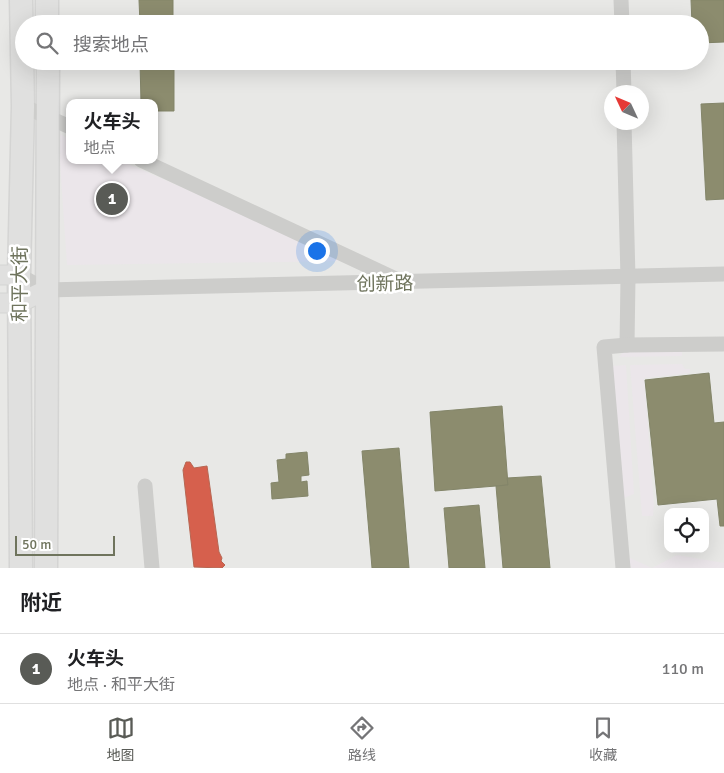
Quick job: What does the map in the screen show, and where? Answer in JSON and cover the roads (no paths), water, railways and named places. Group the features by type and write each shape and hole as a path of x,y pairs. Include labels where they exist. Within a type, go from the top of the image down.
{"highway":[{"name":"和平大街","path":"21,0 21,15"},
{"path":"47,0 48,15"},
{"name":"和平大街","path":"21,568 9,275 23,106 22,70"},
{"name":"和平大街","path":"46,568 48,70"}],"main road":[{"path":"10,303 46,290"}],"street":[{"path":"621,0 622,15"},
{"path":"623,70 624,85"},
{"path":"23,106 66,125"},
{"path":"624,130 628,278 627,345"},
{"path":"150,164 404,282"},
{"name":"创新路","path":"46,290 628,278 724,274"},
{"path":"9,275 46,290"},
{"path":"623,568 604,347 724,344"},
{"path":"145,486 152,568"}],"place":[{"name":"火车头","path":"112,199"}]}
